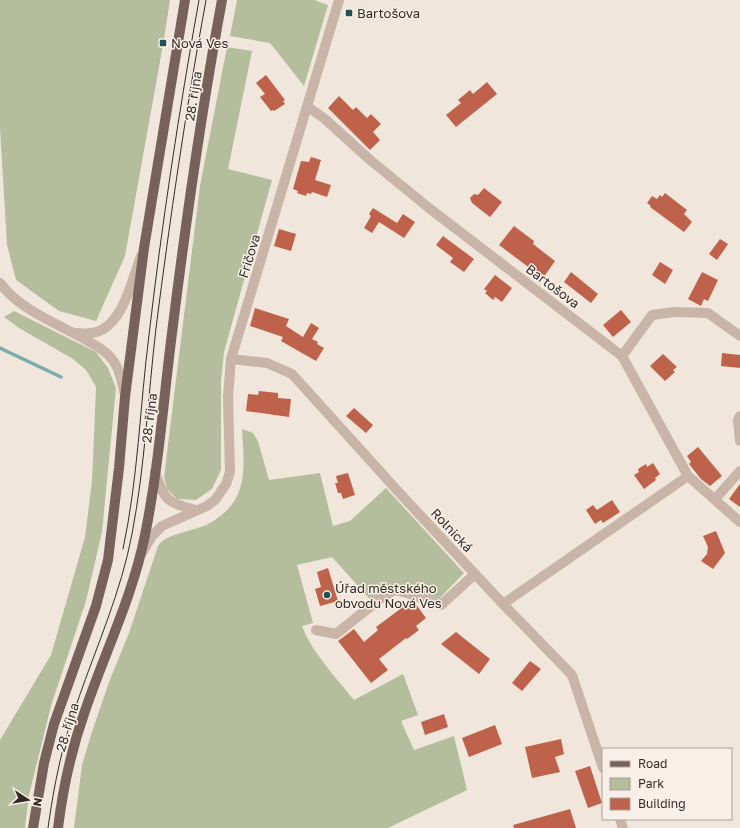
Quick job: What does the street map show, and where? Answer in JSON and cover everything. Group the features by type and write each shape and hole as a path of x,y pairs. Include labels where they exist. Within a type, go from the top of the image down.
{"main road":[{"name":"28. října","path":"33,828 41,778 50,737 96,606 108,560 144,248 185,0"},
{"name":"28. října","path":"58,828 68,770 81,723 124,609 141,555 150,512 184,238 222,0"}],"street":[{"name":"Fričova","path":"141,555 152,536 162,526 207,506 215,500 224,488 228,478 230,461 228,397 232,359 339,0"},
{"name":"Bartošova","path":"308,107 325,119 369,160 429,208 622,356 688,476 740,522"},
{"path":"74,333 95,332 114,320 126,298 144,248"},
{"path":"0,283 22,304 74,333 111,357 117,367 126,397"},
{"path":"622,356 652,315 674,312 708,313 740,336"},
{"name":"Rolnická","path":"232,359 267,363 292,374 405,499 572,675 602,765"},
{"path":"740,416 738,420 740,441"},
{"path":"715,499 740,471"},
{"path":"155,472 161,490 166,498 177,505 196,510"},
{"path":"503,604 688,476"},
{"path":"316,630 336,634 381,598 395,590 441,605 475,574"}],"green space":[{"path":"0,0 170,0 125,256 96,321 59,311 16,280 7,245 0,128"},
{"path":"237,0 314,0 328,5 304,86 270,43 230,36"},
{"path":"227,47 252,51 228,169 272,180 224,352 221,381 221,470 212,489 196,500 177,499 167,489 164,477 200,186"},
{"path":"14,311 96,352 108,368 116,388 102,532 86,601 51,706 29,795 25,828 0,828 0,740 51,655 85,537 92,481 96,387 86,370 73,359 19,328 4,317"},
{"path":"242,429 253,433 258,441 269,480 320,473 333,526 350,521 386,488 464,573 439,599 406,589 376,606 332,557 297,565 313,623 302,626 311,645 318,655 354,700 403,674 418,715 401,721 414,750 454,736 467,790 388,828 74,828 82,765 90,738 109,682 129,633 158,546 171,536 210,523 223,514 232,504 242,482"}],"building":[{"path":"266,75 285,100 283,101 285,104 274,111 271,111 260,97 265,94 256,83"},
{"path":"487,82 497,94 456,127 446,115 461,103 458,100 470,90 473,94"},
{"path":"339,96 353,110 356,107 367,118 371,114 381,124 373,132 380,140 370,150 328,108"},
{"path":"311,157 321,160 315,180 331,185 327,197 312,192 311,194 307,193 306,196 297,193 298,191 293,189 301,161 309,162"},
{"path":"484,188 502,202 490,217 472,203 470,198 474,194 478,195"},
{"path":"665,193 687,210 684,214 692,222 684,232 650,207 651,206 647,203 652,196 657,199 660,195 662,197"},
{"path":"373,208 397,223 403,214 415,222 404,238 379,222 372,233 364,228 371,216 369,214"},
{"path":"514,226 534,241 533,244 555,261 543,278 499,245"},
{"path":"279,229 296,234 291,251 274,246"},
{"path":"443,236 474,259 464,272 450,262 453,258 436,245"},
{"path":"720,239 728,244 717,260 709,254"},
{"path":"660,262 673,270 665,284 652,275"},
{"path":"571,272 598,294 591,303 564,282"},
{"path":"702,272 718,280 708,301 704,299 701,306 688,299"},
{"path":"495,275 512,288 502,302 495,297 493,300 485,293 487,291 484,289"},
{"path":"255,308 289,319 286,326 303,337 311,323 319,328 312,339 324,348 316,361 281,341 283,337 250,326"},
{"path":"621,310 631,322 613,337 603,325"},
{"path":"722,353 740,355 740,368 721,366"},
{"path":"663,354 677,367 673,370 675,372 665,381 650,366"},
{"path":"259,391 278,393 278,398 291,399 289,417 246,411 248,394 258,395"},
{"path":"354,408 373,425 366,433 346,416"},
{"path":"698,447 722,476 710,486 701,479 689,464 691,462 687,456"},
{"path":"653,463 660,474 655,478 656,480 644,489 634,475 639,472 638,469 646,464 647,467"},
{"path":"348,473 355,495 343,499 341,493 338,493 335,483 338,483 336,476"},
{"path":"740,484 740,507 729,499"},
{"path":"612,500 620,512 603,523 601,520 595,524 586,510 593,505 597,510"},
{"path":"716,531 725,553 713,569 701,561 707,554 708,547 703,536"},
{"name":"Úřad městského obvodu Nová Ves","path":"328,568 338,601 320,606 315,589 321,587 317,572"},
{"path":"415,603 426,618 416,626 419,630 379,659 388,670 371,683 338,641 354,629 364,642 378,630 376,627 403,607 405,610"},
{"path":"456,632 490,659 479,674 441,644"},
{"path":"530,661 541,669 522,691 512,683"},
{"path":"444,714 448,727 425,735 421,722"},
{"path":"495,725 502,744 469,757 462,738"},
{"path":"561,739 564,754 555,757 560,772 532,778 525,747"},
{"path":"590,766 602,803 588,808 575,771"},
{"path":"570,809 576,828 514,828 513,825"}],"waterway":[{"path":"0,348 61,377"}],"tram line":[{"path":"123,549 132,496 146,362 165,209 199,0"},
{"path":"48,828 63,747 78,700 122,577 132,534 140,483 156,328 167,246 185,123 206,0"}],"place":[{"name":"Bartošova","path":"349,13"},
{"name":"Nová Ves","path":"163,43"},
{"name":"Úřad městského obvodu Nová Ves","path":"327,595"}]}
